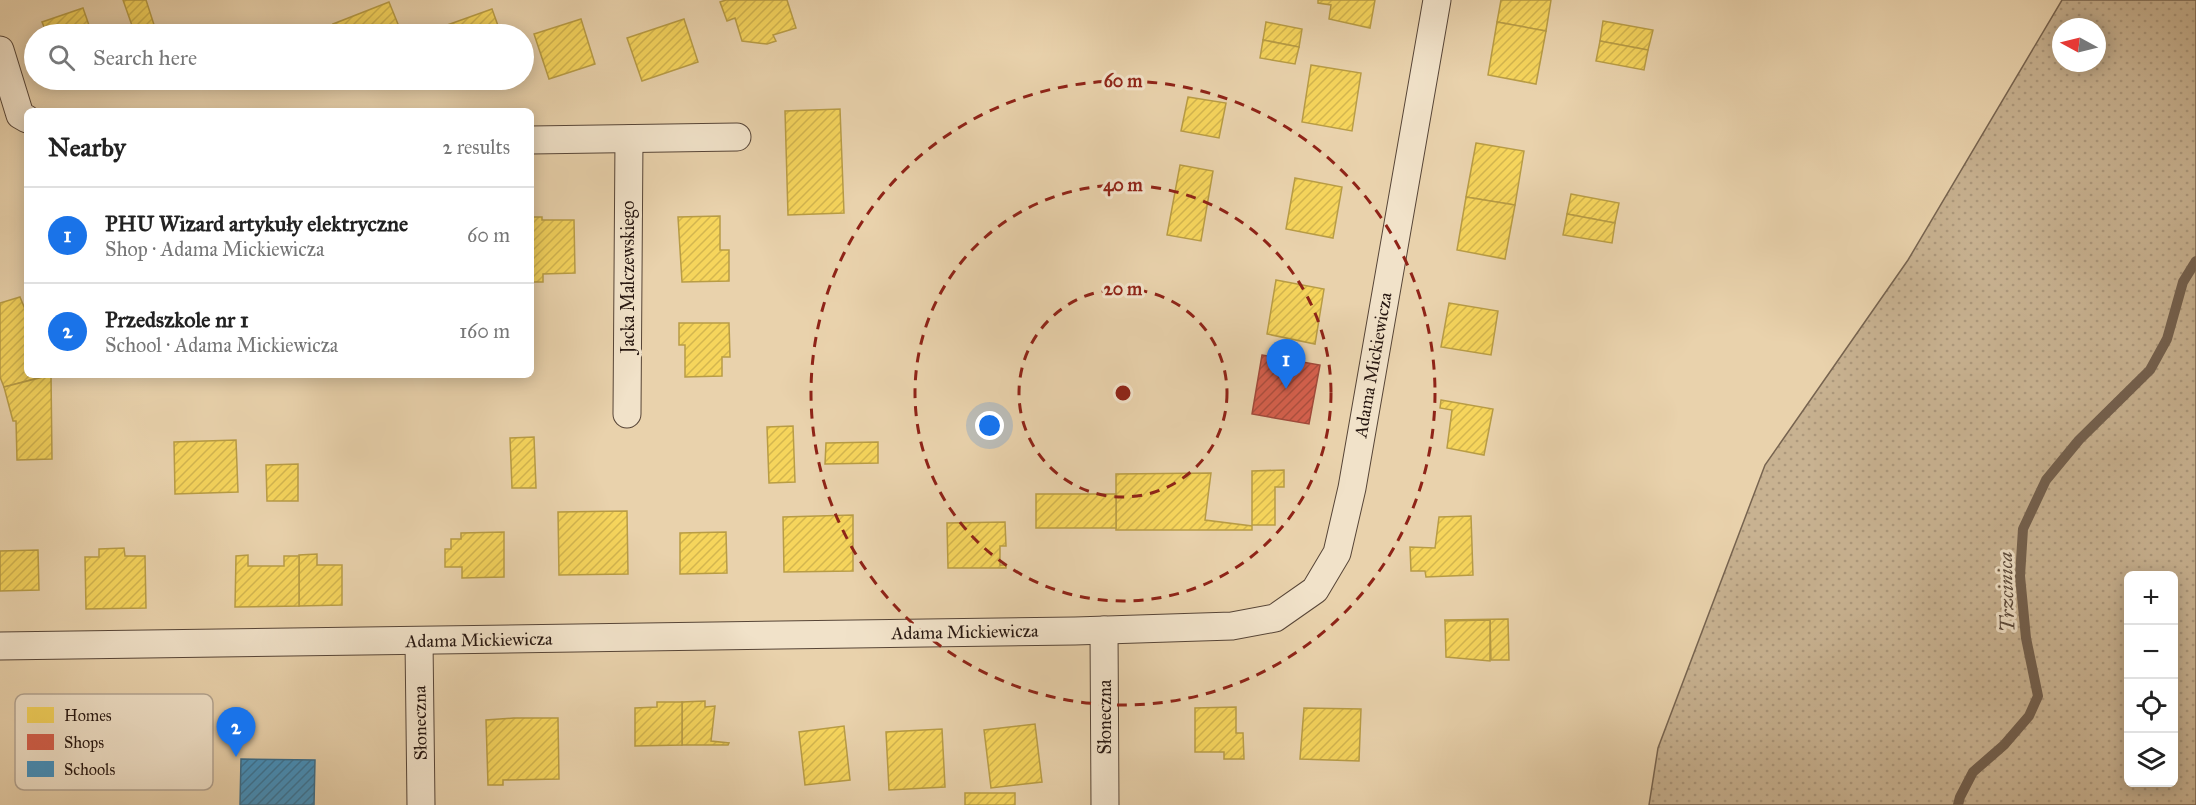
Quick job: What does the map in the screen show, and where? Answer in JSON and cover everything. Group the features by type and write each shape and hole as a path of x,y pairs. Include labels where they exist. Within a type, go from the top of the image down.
{"street":[{"name":"Adama Mickiewicza","path":"0,646 1104,630 1232,626 1275,618 1315,590 1337,553 1352,488 1437,0"},
{"path":"0,50 20,115 24,117"},
{"path":"534,140 737,137"},
{"name":"Jacka Malczewskiego","path":"627,414 629,139"},
{"name":"Słoneczna","path":"1104,630 1105,805"},
{"name":"Słoneczna","path":"419,641 421,805"}],"shaded area":[{"path":"2062,0 2196,0 2196,805 1649,805 1658,748 1765,465 1908,260"}],"building: Homes":[{"path":"123,0 146,0 154,24 131,24"},
{"path":"726,0 787,0 796,28 773,35 776,41 767,44 742,41 735,18 727,21 720,2"},
{"path":"1318,0 1375,0 1370,28 1329,19 1331,5 1318,3"},
{"path":"1501,0 1551,0 1546,31 1497,22"},
{"path":"389,2 398,24 333,24"},
{"path":"83,8 89,24 43,24 42,22"},
{"path":"492,9 497,24 450,24"},
{"path":"581,19 595,64 549,79 534,34"},
{"path":"684,19 698,62 642,81 627,38"},
{"path":"1603,21 1653,30 1648,50 1600,41"},
{"path":"1266,22 1302,29 1299,47 1263,40"},
{"path":"1497,22 1546,31 1536,84 1488,75"},
{"path":"1263,40 1299,47 1295,64 1260,58"},
{"path":"1600,41 1648,50 1644,70 1596,61"},
{"path":"1311,65 1361,73 1352,131 1302,122"},
{"path":"1188,97 1226,103 1219,138 1181,131"},
{"path":"840,109 844,213 788,215 785,111"},
{"path":"1476,143 1524,151 1515,205 1466,197"},
{"path":"1180,165 1213,171 1201,241 1167,235"},
{"path":"1295,178 1342,187 1333,238 1286,229"},
{"path":"1571,194 1619,203 1615,223 1567,214"},
{"path":"1466,197 1515,205 1505,259 1457,250"},
{"path":"1567,214 1615,223 1612,243 1563,235"},
{"path":"720,216 720,250 729,250 729,281 682,282 678,217"},
{"path":"534,217 542,217 542,220 574,220 575,273 543,274 543,282 534,282"},
{"path":"1276,280 1324,289 1315,344 1267,334"},
{"path":"20,297 24,307 24,378 38,378 4,387 0,377 0,303"},
{"path":"1449,303 1498,311 1491,355 1441,347"},
{"path":"679,323 729,323 730,357 722,357 722,376 685,377 685,345 679,345"},
{"path":"39,378 51,378 52,459 17,460 16,421 13,421 4,387"},
{"path":"1441,400 1493,409 1484,455 1447,448 1452,410 1440,408"},
{"path":"793,426 795,482 769,483 767,427"},
{"path":"534,437 536,488 512,488 510,438"},
{"path":"236,440 238,492 175,494 174,442"},
{"path":"878,442 878,463 825,464 826,443"},
{"path":"298,464 298,501 267,501 266,465"},
{"path":"1284,470 1284,487 1275,487 1275,525 1252,525 1252,471"},
{"path":"1211,473 1205,520 1252,526 1252,530 1116,530 1116,474"},
{"path":"1036,494 1116,494 1116,528 1036,528"},
{"path":"627,511 628,574 559,575 558,512"},
{"path":"853,515 853,571 784,572 783,517"},
{"path":"1471,516 1473,575 1426,577 1425,571 1411,571 1410,547 1435,548 1439,517"},
{"path":"1005,522 1006,546 1000,546 1000,565 1006,565 1006,568 948,568 947,523"},
{"path":"504,532 504,577 462,578 462,567 445,567 445,549 451,549 451,539 461,539 461,533"},
{"path":"726,532 727,573 680,574 680,533"},
{"path":"124,548 125,556 145,556 146,608 86,609 85,557 99,557 99,549"},
{"path":"38,550 39,590 0,591 0,551"},
{"path":"317,554 317,565 342,565 342,605 299,606 299,555"},
{"path":"248,555 248,566 284,566 284,556 299,556 299,606 235,607 236,556"},
{"path":"1508,619 1509,660 1491,660 1490,620 1444,620"},
{"path":"1490,620 1490,661 1446,657 1445,621"},
{"path":"705,701 705,707 715,706 711,741 729,743 728,745 682,745 682,702"},
{"path":"657,702 682,702 682,745 635,746 635,708 657,707"},
{"path":"1236,707 1236,733 1243,733 1244,759 1224,759 1224,752 1195,752 1195,708"},
{"path":"1304,708 1361,709 1359,761 1300,759"},
{"path":"558,718 559,779 503,780 503,785 488,785 486,720"},
{"path":"1035,724 1042,782 991,788 984,730"},
{"path":"844,726 850,780 805,785 799,732"},
{"path":"942,729 945,787 889,790 886,732"},
{"path":"965,793 1015,793 1015,805 965,805"}],"building: Shops":[{"path":"1262,355 1320,365 1309,424 1252,414"}],"building: Schools":[{"path":"241,759 315,760 314,805 240,805"}],"waterway":[{"name":"Trzcinica","path":"1958,805 1973,772 2004,745 2029,716 2038,696 2026,638 2020,576 2023,529 2046,480 2079,440 2150,370 2167,339 2183,282 2196,261"}],"place":[{"name":"PHU Wizard artykuły elektryczne","path":"1286,389"},
{"name":"Przedszkole nr 1","path":"236,757"}]}
